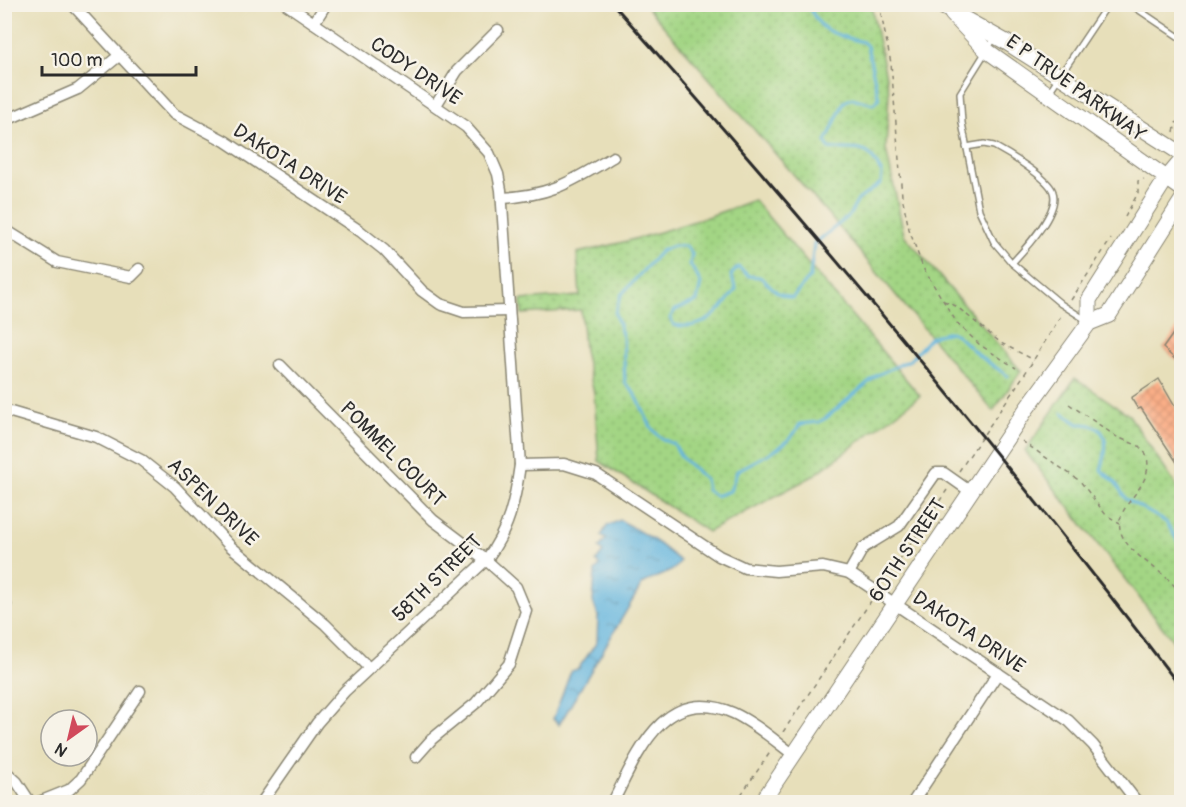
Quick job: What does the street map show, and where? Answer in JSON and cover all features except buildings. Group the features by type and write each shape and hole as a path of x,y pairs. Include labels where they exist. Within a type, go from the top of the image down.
{"main road":[{"name":"E P TRUE PARKWAY","path":"946,8 991,43 1048,93 1182,189"},
{"name":"E P TRUE PARKWAY","path":"991,43 1059,76 1182,154"},
{"name":"60TH STREET","path":"1089,323 1089,300 1166,179 1182,160"},
{"name":"60TH STREET","path":"762,802 1011,433 1089,323 1109,315 1182,200"}],"street":[{"name":"DAKOTA DRIVE","path":"72,4 174,114 225,141 360,231 384,250 422,291 440,304 464,312 509,311"},
{"name":"CODY DRIVE","path":"286,4 466,127 489,153"},
{"path":"314,23 326,4"},
{"path":"435,105 457,71 498,30"},
{"path":"4,121 51,103 78,89 120,55"},
{"name":"58TH STREET","path":"262,802 317,723 369,668 486,560 504,534 513,509 520,465 502,198 498,174 489,153"},
{"path":"502,198 530,196 558,189 613,157"},
{"path":"4,229 57,262 131,277 139,269"},
{"name":"POMMEL COURT","path":"280,365 433,520 486,560 516,587 526,611 509,664 491,687 416,757"},
{"name":"ASPEN DRIVE","path":"4,410 96,437 141,460 175,487 230,546 325,624 369,668"},
{"name":"DAKOTA DRIVE","path":"520,465 564,464 596,474 719,556 745,568 776,571 823,567 849,573 1083,732 1137,802"},
{"path":"849,573 863,548 899,526 936,473 944,473 971,492"},
{"path":"913,802 998,673"},
{"path":"39,802 69,790 81,779 140,691"},
{"path":"613,802 648,735 658,725 681,711 707,707 733,713 794,754"},
{"path":"4,770 17,782 30,802"}],"lane":[{"path":"1048,93 1108,4"},
{"path":"1130,4 1182,39"},
{"path":"991,43 960,93 975,199 994,242 1012,263 1089,323"},
{"path":"966,147 984,144 994,146 1044,180 1053,190 1054,199 1051,212 1028,246 1012,263"}],"path":[{"path":"879,4 891,63 896,143 905,211 923,268 957,323 980,345 1016,368"},
{"path":"1166,144 1176,129 1176,123 1182,120"},
{"path":"1123,222 1138,194 1138,181 1144,179 1151,168"},
{"path":"885,581 1034,360 1117,231"},
{"path":"944,301 956,306 1001,343 1034,360"},
{"path":"1069,404 1117,437 1143,449 1149,469 1121,523 1125,541 1170,581 1182,597"},
{"path":"1011,433 1080,481 1106,514 1121,523"},
{"path":"781,736 870,603"},
{"path":"736,802 772,749"}],"green space":[{"path":"645,5 871,5 889,91 886,149 904,235 1021,371 993,411 828,214"},
{"path":"754,200 920,396 813,476 708,532 599,461 594,393 584,351 581,310 522,314 521,300 580,296 577,253 667,230"},
{"path":"1075,378 1129,415 1181,493 1181,651 1025,451"}],"water":[{"path":"620,520 654,540 680,561 672,570 641,586 559,725 553,719 571,671 578,669 597,642 598,616 593,602 595,571 600,566 596,561 603,552 599,548 606,539 601,536 607,526"}],"waterway":[{"path":"809,4 823,27 837,35 863,42 867,46 879,99 873,104 852,98 844,102 826,142 829,148 859,150 868,153 882,173 881,183 858,200 849,216 814,244 810,277 792,298 778,293 760,277 749,276 738,267 731,275 736,289 718,312 695,325 674,325 670,318 675,310 697,301 701,283 690,264 692,254 686,246 673,246 661,251 621,295 615,313 623,337 625,383 638,399 650,426 664,440 674,444 682,458 705,479 707,490 715,496 730,491 737,471 781,446 795,433 800,424 819,422 826,418 877,375 910,360 930,338 937,335 951,332 957,335 978,355 1008,376"},
{"path":"1063,413 1078,424 1096,427 1102,432 1106,445 1101,470 1115,482 1126,499 1166,522 1182,548"}],"railway":[{"path":"613,4 833,256 904,341 1045,514 1182,689"}]}
